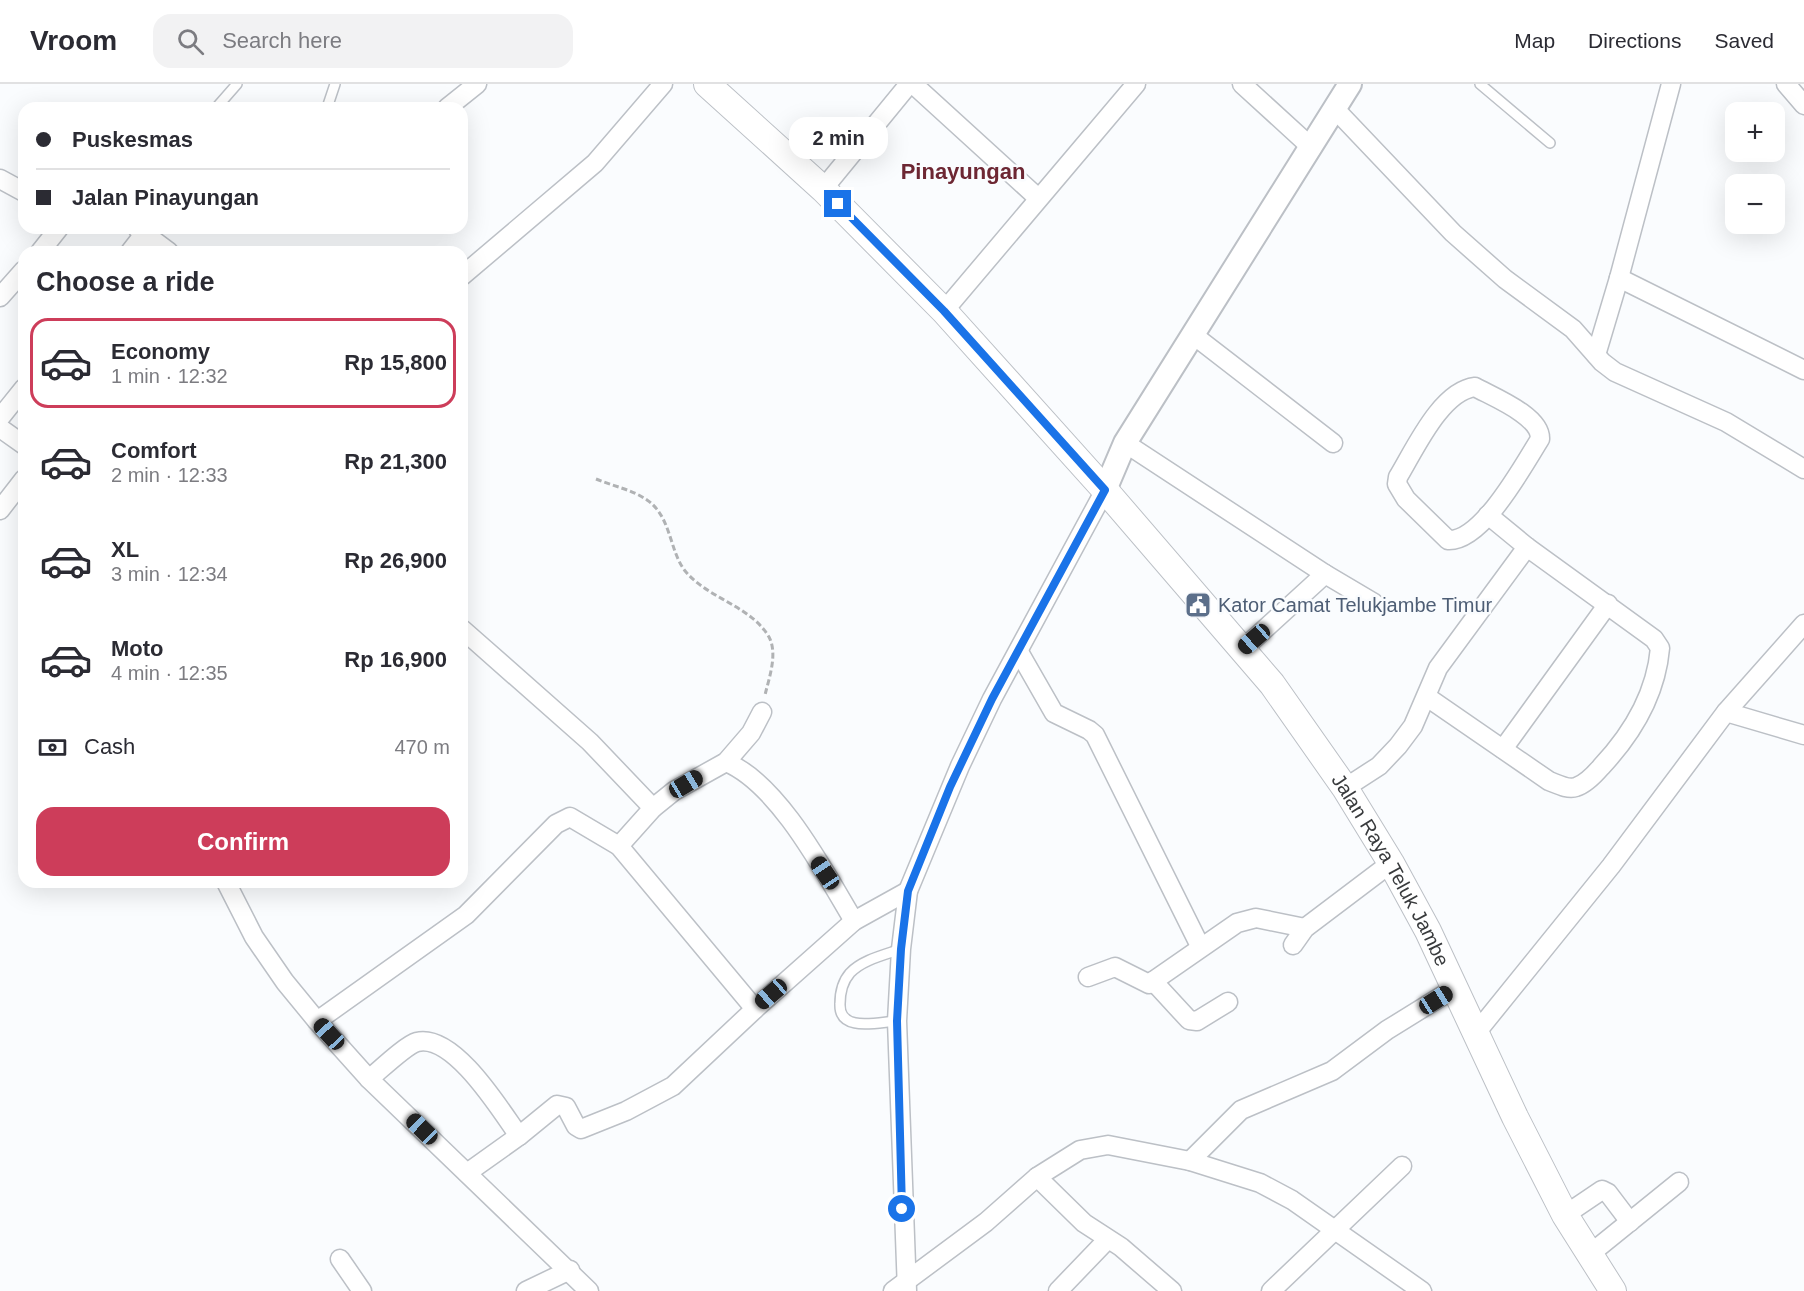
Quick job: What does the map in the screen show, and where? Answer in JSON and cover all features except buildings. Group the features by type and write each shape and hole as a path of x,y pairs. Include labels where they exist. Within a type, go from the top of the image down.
{"main road":[{"name":"Jalan Raya Teluk Jambe","path":"707,84 823,189 944,311 1244,648 1272,684 1345,788 1390,863 1455,988 1515,1117 1566,1215 1613,1291"}],"street":[{"path":"454,102 477,84"},
{"path":"468,271 595,163 663,84"},
{"path":"823,189 911,84 1038,198"},
{"path":"944,311 1136,84"},
{"path":"1242,84 1312,148"},
{"path":"902,1288 897,1021 901,949 908,891 960,766 992,699 1105,490 1125,443 1350,84"},
{"path":"1596,354 1620,278 1671,84"},
{"path":"1786,84 1804,105"},
{"path":"1335,109 1453,233 1505,279 1573,329 1615,372 1726,422 1804,469"},
{"path":"2,184 18,190"},
{"path":"45,246 54,234"},
{"path":"145,234 161,246"},
{"path":"0,297 18,277"},
{"path":"1620,278 1804,370"},
{"path":"1192,334 1333,443"},
{"path":"1475,387 1531,419 1540,432 1534,448 1488,515 1465,537 1457,541 1448,540 1406,499 1397,483 1398,477 1444,405 1466,388 1475,387"},
{"path":"0,418 18,396"},
{"path":"0,428 18,441"},
{"path":"1125,443 1325,574 1374,603"},
{"path":"0,510 18,488"},
{"path":"1427,697 1550,781 1570,788 1577,787 1592,777 1623,743 1642,710 1660,648 1654,639 1527,547 1488,515"},
{"path":"1345,788 1379,766 1398,746 1413,726 1438,668 1527,547"},
{"path":"1244,648 1325,574"},
{"path":"1503,749 1608,604"},
{"path":"1476,1033 1611,866 1726,712 1804,624"},
{"path":"468,634 590,742 653,808"},
{"path":"1019,652 1054,713 1095,735 1200,946"},
{"path":"619,846 653,808 674,791 726,762 751,733 762,712"},
{"path":"1726,712 1804,735"},
{"path":"726,762 753,777 790,820 854,921"},
{"path":"317,1021 466,915 565,818 570,817 619,846 754,1009"},
{"path":"1293,945 1305,928 1390,863"},
{"path":"229,888 254,937 285,982 317,1021 369,1079 570,1270 589,1291"},
{"path":"467,1173 519,1136 557,1105 561,1104 566,1107 576,1126 581,1129 626,1111 673,1086 754,1009 854,921 908,891"},
{"path":"1088,977 1115,967 1132,974 1145,983 1153,981 1237,922 1256,918 1305,928"},
{"path":"1153,981 1189,1020 1197,1021 1228,1002"},
{"path":"1190,1161 1240,1110 1332,1071 1387,1030 1455,988"},
{"path":"369,1079 416,1042 431,1042 453,1054 474,1076 519,1136"},
{"path":"902,1288 986,1222 1037,1177 1080,1150 1108,1145 1190,1161 1260,1183 1292,1200 1422,1291"},
{"path":"1271,1291 1402,1166"},
{"path":"1037,1177 1084,1223 1121,1247 1172,1291"},
{"path":"1590,1254 1679,1182"},
{"path":"1566,1215 1602,1190 1608,1193 1630,1222"},
{"path":"1058,1291 1107,1239"},
{"path":"340,1259 362,1291"},
{"path":"526,1291 570,1270"}],"lane":[{"path":"221,102 237,84"},
{"path":"329,102 335,84"},
{"path":"1480,84 1550,143"},
{"path":"897,1021 853,1023 844,1018 840,1009 840,996 850,973 863,964 901,949"}],"path":[{"path":"596,479 649,501 670,532 684,570 695,581 749,615 762,627 770,639 773,654 762,712"}],"place":[{"name":"Kator Camat Telukjambe Timur","path":"1198,605"}],"district":[{"name":"Pinayungan","path":"963,171"}],"route":[{"path":"838,204 944,311 1105,490 992,699 950,787 908,891 901,949 897,1021 902,1209"}]}
